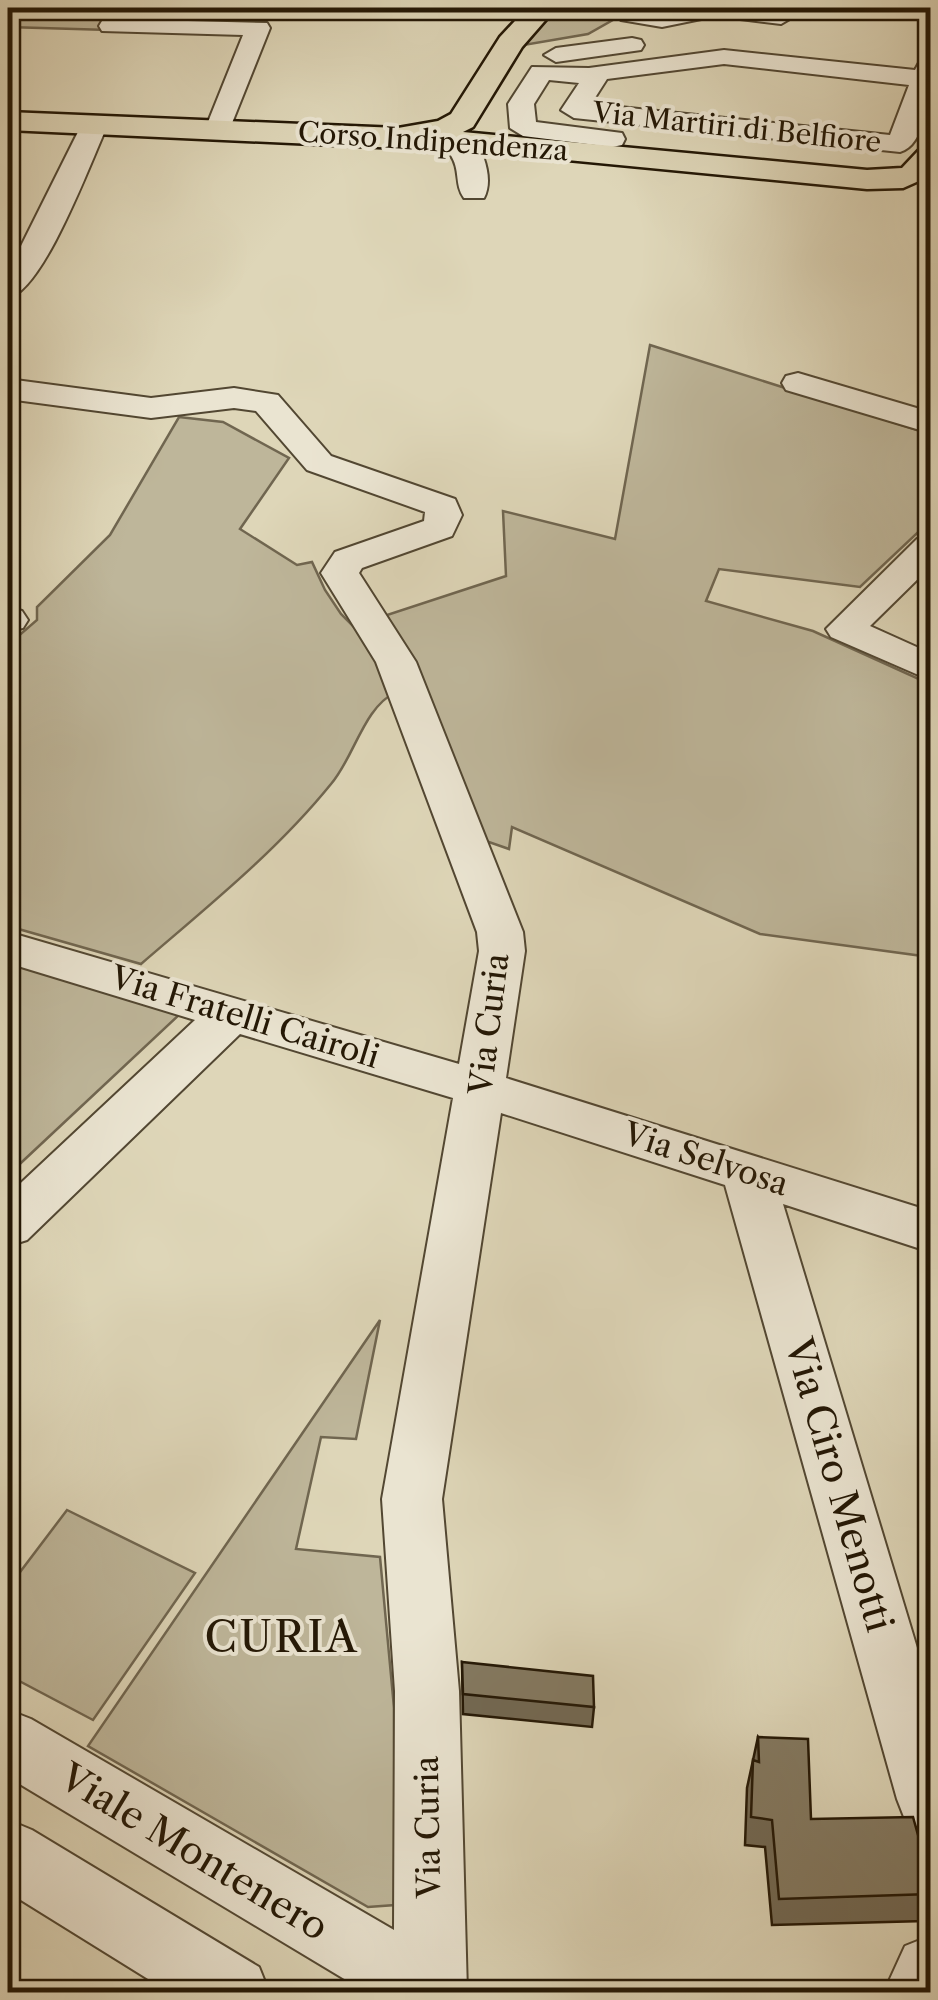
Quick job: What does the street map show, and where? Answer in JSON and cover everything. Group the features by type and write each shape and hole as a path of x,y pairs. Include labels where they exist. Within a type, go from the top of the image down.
{"main road":[{"path":"379,136 446,129 462,120 533,17 554,8"},
{"path":"479,94 477,120 490,133 579,111"},
{"name":"Corso Indipendenza","path":"8,121 218,127 466,144 579,111 856,178 924,164"}],"street":[{"path":"556,55 636,11 659,20 687,18 714,8 780,18 823,47 929,68"},
{"path":"526,60 780,18"},
{"path":"111,26 258,28 218,127"},
{"path":"625,141 579,111 599,72 711,58 736,90 929,68"},
{"path":"924,164 905,105 929,68"},
{"name":"Via Martiri di Belfiore","path":"579,111 736,90 782,131 846,124 924,164"},
{"path":"782,131 794,106"},
{"path":"8,306 12,296 8,289 26,270 95,124"},
{"path":"466,144 464,154 472,160 474,192"},
{"path":"798,383 930,422"},
{"name":"Via Curia","path":"8,389 150,408 234,398 266,402 319,463 442,507 444,515 439,528 348,560 340,573 396,662 500,932 502,952 412,1499 427,1691 430,1992"},
{"path":"930,547 845,629 930,668"},
{"path":"878,643 930,590"},
{"name":"Via Fratelli Cairoli","path":"8,947 481,1089"},
{"path":"8,1226 232,1013"},
{"name":"Via Selvosa","path":"481,1089 930,1232"},
{"name":"Via Ciro Menotti","path":"747,1171 930,1798"},
{"name":"Viale Montenero","path":"8,1741 430,1992"},
{"path":"8,1854 234,1992"},
{"path":"919,1992 930,1971"}],"shaded area":[{"path":"8,8 139,8 129,25 109,30 8,27"},
{"path":"563,8 634,8 588,34 518,46 532,30"},
{"path":"650,345 930,434 930,521 860,587 719,569 706,601 813,631 930,684 930,957 760,934 512,827 509,849 483,840 387,615 506,576 503,511 615,539"},
{"path":"179,417 223,422 289,458 240,529 297,565 312,562 325,590 341,614 366,639 396,692 375,709 339,773 310,809 240,878 141,964 8,926 8,645 37,620 37,607 110,535"},
{"path":"8,958 181,1013 8,1175"},
{"path":"380,1320 356,1439 321,1437 296,1549 380,1557 394,1708 395,1905 368,1907 88,1746"},
{"path":"67,1510 195,1573 93,1720 8,1675 8,1588"}],"building":[{"path":"462,1662 593,1676 594,1707 463,1694"},
{"path":"758,1737 808,1739 811,1819 913,1817 930,1878 930,1894 779,1899 772,1820 751,1817 753,1760 759,1762"}],"district":[{"name":"CURIA","path":"282,1637"}]}
